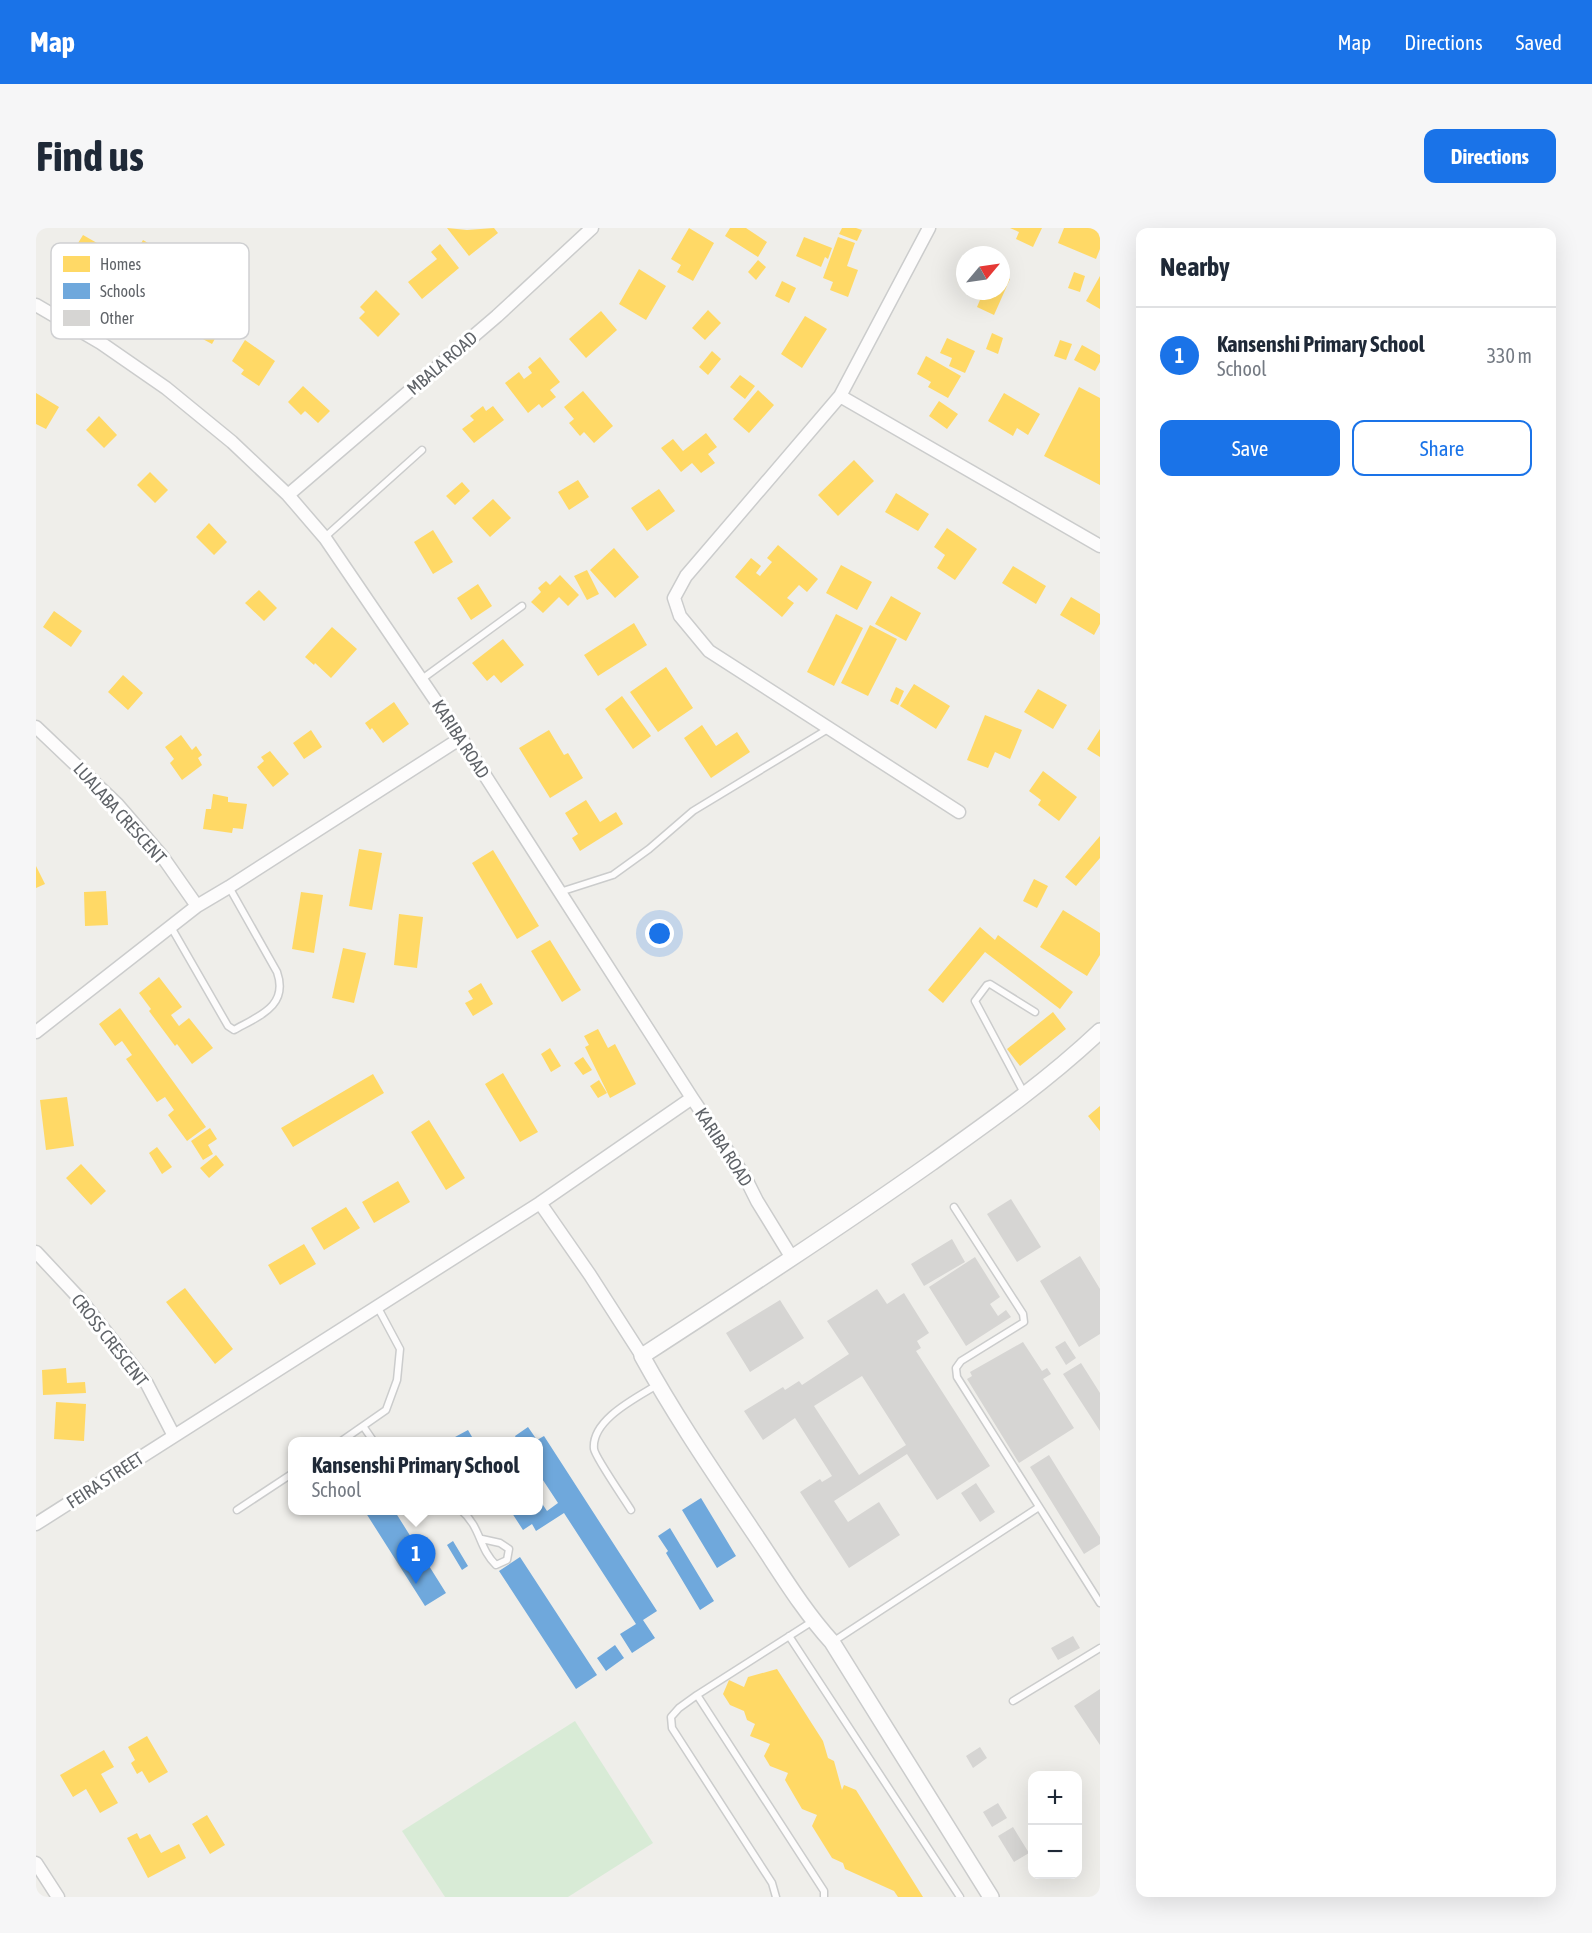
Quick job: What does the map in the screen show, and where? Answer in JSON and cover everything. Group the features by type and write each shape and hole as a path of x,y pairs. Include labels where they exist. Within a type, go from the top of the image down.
{"street":[{"name":"MBALA ROAD","path":"288,495 497,316 592,228"},
{"path":"928,228 840,396 686,576 674,598 680,616 709,651 959,812"},
{"name":"KARIBA ROAD","path":"36,305 51,314"},
{"name":"KARIBA ROAD","path":"94,339 166,388 232,442 288,495 325,538 460,738 745,1177 792,1258"},
{"path":"840,396 1099,543"},
{"name":"LUALABA CRESCENT","path":"36,728 71,758 117,804 162,855 196,906"},
{"path":"36,1032 196,906 460,738"},
{"path":"642,1356 897,1187 1026,1096 1100,1031"},
{"name":"FEIRA STREET","path":"36,1524 275,1373 376,1305 540,1203 692,1098"},
{"path":"540,1203 590,1275 642,1356 657,1385 813,1621 832,1642 991,1897"},
{"name":"CROSS CRESCENT","path":"36,1252 80,1299 147,1384 174,1436"},
{"path":"36,1863 58,1897"}],"lane":[{"path":"325,538 422,450"},
{"path":"421,680 522,606"},
{"path":"560,892 613,875 650,849 693,811 830,728"},
{"path":"170,926 231,1029 234,1030 264,1014 274,1006 281,984 277,972 229,887"},
{"path":"1026,1096 975,1001 990,984 1035,1012"},
{"path":"954,1207 1023,1314 1024,1322 961,1361 956,1368 957,1377 1100,1603"},
{"path":"347,1437 386,1410 397,1380 400,1349 376,1305"},
{"path":"631,1510 594,1451 596,1433 618,1409 657,1385"},
{"path":"363,1426 371,1437"},
{"path":"237,1510 288,1476"},
{"path":"832,1642 1039,1507"},
{"path":"467,1515 482,1539 487,1557 496,1565 507,1560 508,1549 500,1543 482,1539"},
{"path":"776,1897 772,1883 672,1728 671,1717 697,1695 813,1621"},
{"path":"789,1636 960,1897"},
{"path":"1013,1701 1100,1648"},
{"path":"697,1695 824,1892 824,1897"}],"green space":[{"path":"575,1721 653,1843 568,1897 445,1897 402,1831"}],"building: Homes":[{"path":"447,228 467,230 494,228 498,233 469,256"},
{"path":"689,228 714,243 693,281 677,272 681,265 671,259"},
{"path":"730,228 746,228 767,242 758,257 725,236"},
{"path":"842,228 862,230 857,241 839,234"},
{"path":"1010,228 1042,228 1033,247 1016,239 1019,232"},
{"path":"1064,228 1100,228 1100,249 1096,259 1058,243"},
{"path":"83,235 97,243 78,243"},
{"path":"804,237 832,248 828,259 825,257 821,267 796,256"},
{"path":"838,237 855,243 847,266 858,270 848,297 830,290 833,282 823,278"},
{"path":"440,244 459,268 422,299 408,282 437,259 431,252"},
{"path":"758,260 766,267 756,280 748,272"},
{"path":"639,269 666,286 646,320 619,304"},
{"path":"1074,272 1085,276 1080,292 1068,288"},
{"path":"1100,276 1100,309 1086,301"},
{"path":"782,281 796,288 789,303 775,296"},
{"path":"376,290 400,314 378,337 359,318 365,312 360,307"},
{"path":"980,300 1001,300 994,315 977,307"},
{"path":"708,310 721,323 705,340 692,328"},
{"path":"601,311 617,330 586,358 569,339"},
{"path":"805,316 827,329 802,368 781,354"},
{"path":"992,333 1003,338 998,354 986,349"},
{"path":"947,338 975,351 965,373 949,366 952,358 940,353"},
{"path":"203,339 215,339 212,344"},
{"path":"245,340 275,361 259,386 241,374 244,370 232,361"},
{"path":"1060,340 1072,344 1066,360 1054,356"},
{"path":"1082,345 1100,355 1100,362 1095,371 1074,360"},
{"path":"712,351 721,359 708,375 699,367"},
{"path":"926,356 961,376 948,398 928,387 931,382 917,374"},
{"path":"540,357 560,382 550,390 556,397 542,408 539,404 528,413 505,383 519,372 524,379 532,373 528,367"},
{"path":"740,375 755,386 745,399 730,387"},
{"path":"303,386 330,411 318,423 305,411 301,415 288,402"},
{"path":"1079,387 1100,398 1100,485 1044,456"},
{"path":"758,390 774,405 749,433 733,419"},
{"path":"583,391 613,426 594,443 584,432 580,436 569,423 574,419 564,407"},
{"path":"36,393 59,407 46,429 36,424"},
{"path":"1004,393 1040,414 1028,435 1017,428 1013,436 988,421"},
{"path":"939,401 958,414 947,429 929,416"},
{"path":"483,406 486,411 493,406 504,420 474,443 462,429 474,420 470,416"},
{"path":"99,416 117,435 104,448 86,430"},
{"path":"706,433 717,447 708,454 715,463 701,473 692,463 681,472 661,448 673,439 683,451"},
{"path":"854,460 874,481 838,516 818,495"},
{"path":"150,472 168,490 155,503 137,485"},
{"path":"578,480 589,497 569,510 558,492"},
{"path":"462,482 470,491 455,505 446,496"},
{"path":"659,489 675,511 647,531 631,508"},
{"path":"896,493 929,514 918,531 885,512"},
{"path":"493,499 511,518 490,537 472,518"},
{"path":"209,523 227,542 214,555 196,537"},
{"path":"947,528 977,549 955,580 937,568 945,555 934,547"},
{"path":"433,530 453,562 433,574 414,542"},
{"path":"778,545 818,579 807,592 799,585 787,598 794,603 782,617 735,577 751,558 761,566 756,573 760,576 772,562 767,558"},
{"path":"614,548 639,577 615,598 590,570"},
{"path":"841,565 872,582 857,610 826,593"},
{"path":"1013,566 1046,586 1036,604 1002,583"},
{"path":"587,570 599,594 587,600 574,576"},
{"path":"560,575 579,595 568,606 559,597 543,613 531,602 541,592 538,588 546,581 550,585"},
{"path":"478,584 492,606 471,620 457,598"},
{"path":"259,590 277,608 264,621 245,603"},
{"path":"891,596 921,613 906,641 875,624"},
{"path":"1071,597 1100,614 1100,624 1094,635 1060,615"},
{"path":"54,611 82,631 71,647 43,627"},
{"path":"836,614 863,628 834,686 807,672"},
{"path":"634,623 647,645 598,676 584,655"},
{"path":"870,625 897,639 868,696 841,683"},
{"path":"332,627 357,649 331,678 305,657"},
{"path":"503,639 524,665 501,683 494,675 487,681 472,663"},
{"path":"666,667 693,708 658,732 630,692"},
{"path":"123,675 143,693 128,710 108,692"},
{"path":"914,684 950,706 936,729 900,706"},
{"path":"896,687 904,691 898,705 890,701"},
{"path":"1038,689 1067,705 1053,729 1024,712"},
{"path":"622,696 651,736 633,749 605,709"},
{"path":"394,702 409,724 383,743 372,728 370,730 365,723"},
{"path":"985,715 1022,730 1010,759 995,752 988,768 967,760"},
{"path":"702,725 716,746 737,732 750,752 711,778 684,738"},
{"path":"1100,729 1100,757 1087,749"},
{"path":"311,730 322,747 304,759 293,743"},
{"path":"549,730 564,755 568,753 583,778 550,798 519,748"},
{"path":"181,735 192,750 196,746 202,755 198,758 202,765 182,780 170,763 174,759 165,747"},
{"path":"270,751 289,774 273,787 257,767 264,761 261,757"},
{"path":"1043,771 1077,797 1059,821 1038,805 1041,800 1029,791"},
{"path":"213,794 228,797 228,802 247,804 243,829 233,828 232,833 203,829 206,809 211,809"},
{"path":"586,800 600,822 616,812 623,824 580,851 572,838 578,834 565,813"},
{"path":"1100,836 1100,858 1076,886 1065,877"},
{"path":"359,849 382,853 372,910 349,906"},
{"path":"493,850 539,926 517,939 472,863"},
{"path":"36,866 45,884 36,888"},
{"path":"1034,879 1048,886 1037,908 1023,901"},
{"path":"106,891 108,925 85,926 84,892"},
{"path":"301,892 323,895 314,953 292,949"},
{"path":"1063,910 1100,933 1100,955 1087,976 1040,947"},
{"path":"399,914 423,917 417,968 394,965"},
{"path":"980,927 995,940 998,935 1073,992 1060,1009 985,952 943,1003 928,990"},
{"path":"550,940 581,990 562,1002 531,951"},
{"path":"343,948 366,953 354,1003 332,998"},
{"path":"159,977 182,1007 171,1015 179,1026 189,1018 213,1048 192,1064 177,1044 175,1046 149,1011 151,1009 139,993"},
{"path":"481,983 493,1004 473,1016 465,1003 473,999 468,991"},
{"path":"120,1008 206,1127 187,1141 168,1115 174,1110 165,1097 157,1102 126,1059 132,1055 122,1041 115,1046 99,1024"},
{"path":"1053,1012 1066,1029 1020,1066 1007,1049"},
{"path":"598,1029 608,1048 615,1044 636,1084 610,1098 585,1047 589,1045 584,1036"},
{"path":"550,1048 561,1066 551,1072 541,1054"},
{"path":"583,1057 592,1070 583,1075 574,1063"},
{"path":"503,1073 538,1132 520,1142 485,1084"},
{"path":"373,1074 384,1093 293,1147 281,1128"},
{"path":"599,1080 607,1093 598,1098 590,1086"},
{"path":"67,1097 74,1146 46,1150 40,1100"},
{"path":"1100,1106 1100,1131 1088,1116"},
{"path":"429,1120 465,1178 446,1190 411,1132"},
{"path":"210,1128 217,1139 208,1145 213,1154 203,1160 191,1141"},
{"path":"157,1147 172,1167 162,1174 149,1153"},
{"path":"216,1155 224,1165 209,1178 200,1168"},
{"path":"81,1164 106,1191 91,1205 66,1178"},
{"path":"398,1181 410,1202 374,1223 362,1202"},
{"path":"346,1207 360,1228 324,1250 311,1228"},
{"path":"304,1244 316,1264 280,1285 268,1265"},
{"path":"185,1288 233,1349 215,1364 166,1302"},
{"path":"66,1368 67,1383 85,1382 86,1393 43,1395 42,1370"},
{"path":"56,1402 86,1404 84,1441 54,1439"},
{"path":"777,1669 823,1741 828,1758 834,1761 842,1790 844,1785 856,1790 923,1897 898,1897 894,1891 845,1869 843,1863 832,1858 812,1826 817,1815 802,1809 785,1780 788,1773 770,1766 764,1756 770,1744 750,1736 755,1724 747,1720 744,1711 730,1705 723,1694 729,1680 744,1687 748,1677"},
{"path":"147,1736 168,1772 149,1783 142,1771 137,1774 131,1763 135,1760 128,1747"},
{"path":"104,1750 114,1767 101,1774 118,1803 100,1813 86,1789 73,1797 60,1775"},
{"path":"207,1815 225,1845 210,1854 192,1824"},
{"path":"137,1833 140,1839 150,1834 161,1853 179,1844 186,1858 148,1878 127,1838"}],"building: Schools":[{"path":"528,1427 535,1437 516,1437"},
{"path":"468,1430 472,1437 455,1437"},
{"path":"544,1436 657,1611 643,1620 655,1638 632,1653 620,1634 636,1624 564,1513 536,1531 532,1524 523,1530 513,1515 543,1515 543,1505 547,1511 558,1503 543,1480"},
{"path":"701,1498 736,1556 717,1568 682,1510"},
{"path":"367,1515 397,1515 446,1593 425,1606"},
{"path":"670,1528 714,1601 700,1610 658,1536"},
{"path":"453,1541 468,1566 462,1570 447,1545"},
{"path":"520,1557 597,1675 576,1689 499,1571"},
{"path":"615,1645 624,1658 606,1671 597,1658"}],"building: Other":[{"path":"1011,1199 1041,1247 1017,1262 987,1214"},
{"path":"952,1239 965,1262 924,1286 911,1264"},
{"path":"1080,1256 1100,1289 1100,1334 1079,1347 1040,1281"},
{"path":"975,1257 1000,1297 990,1304 998,1316 1006,1310 1011,1317 966,1346 929,1287"},
{"path":"877,1289 887,1304 904,1293 929,1333 917,1341 921,1348 916,1351 990,1466 937,1500 907,1454 834,1501 848,1522 879,1502 900,1535 849,1568 800,1492 820,1479 822,1482 832,1476 795,1418 763,1440 744,1411 783,1387 785,1390 799,1381 802,1385 849,1354 827,1321","holes":["862,1376 906,1445 859,1475 814,1406"]},
{"path":"780,1300 804,1338 750,1372 726,1333"},
{"path":"1065,1341 1076,1358 1066,1365 1055,1347"},
{"path":"1023,1342 1042,1371 1047,1368 1051,1374 1043,1379 1074,1428 1019,1463 967,1379 972,1376 970,1372"},
{"path":"1081,1363 1100,1393 1100,1431 1063,1374"},
{"path":"1049,1455 1100,1537 1100,1544 1084,1554 1030,1467"},
{"path":"976,1483 995,1512 980,1522 961,1493"},
{"path":"1073,1636 1080,1648 1058,1660 1051,1648"},
{"path":"1100,1689 1100,1745 1074,1706"},
{"path":"980,1747 987,1758 973,1768 966,1756"},
{"path":"998,1803 1007,1818 992,1827 983,1812"},
{"path":"1013,1827 1028,1854 1014,1862 998,1836"}],"place":[{"name":"Kansenshi Primary School","path":"416,1584"}]}
